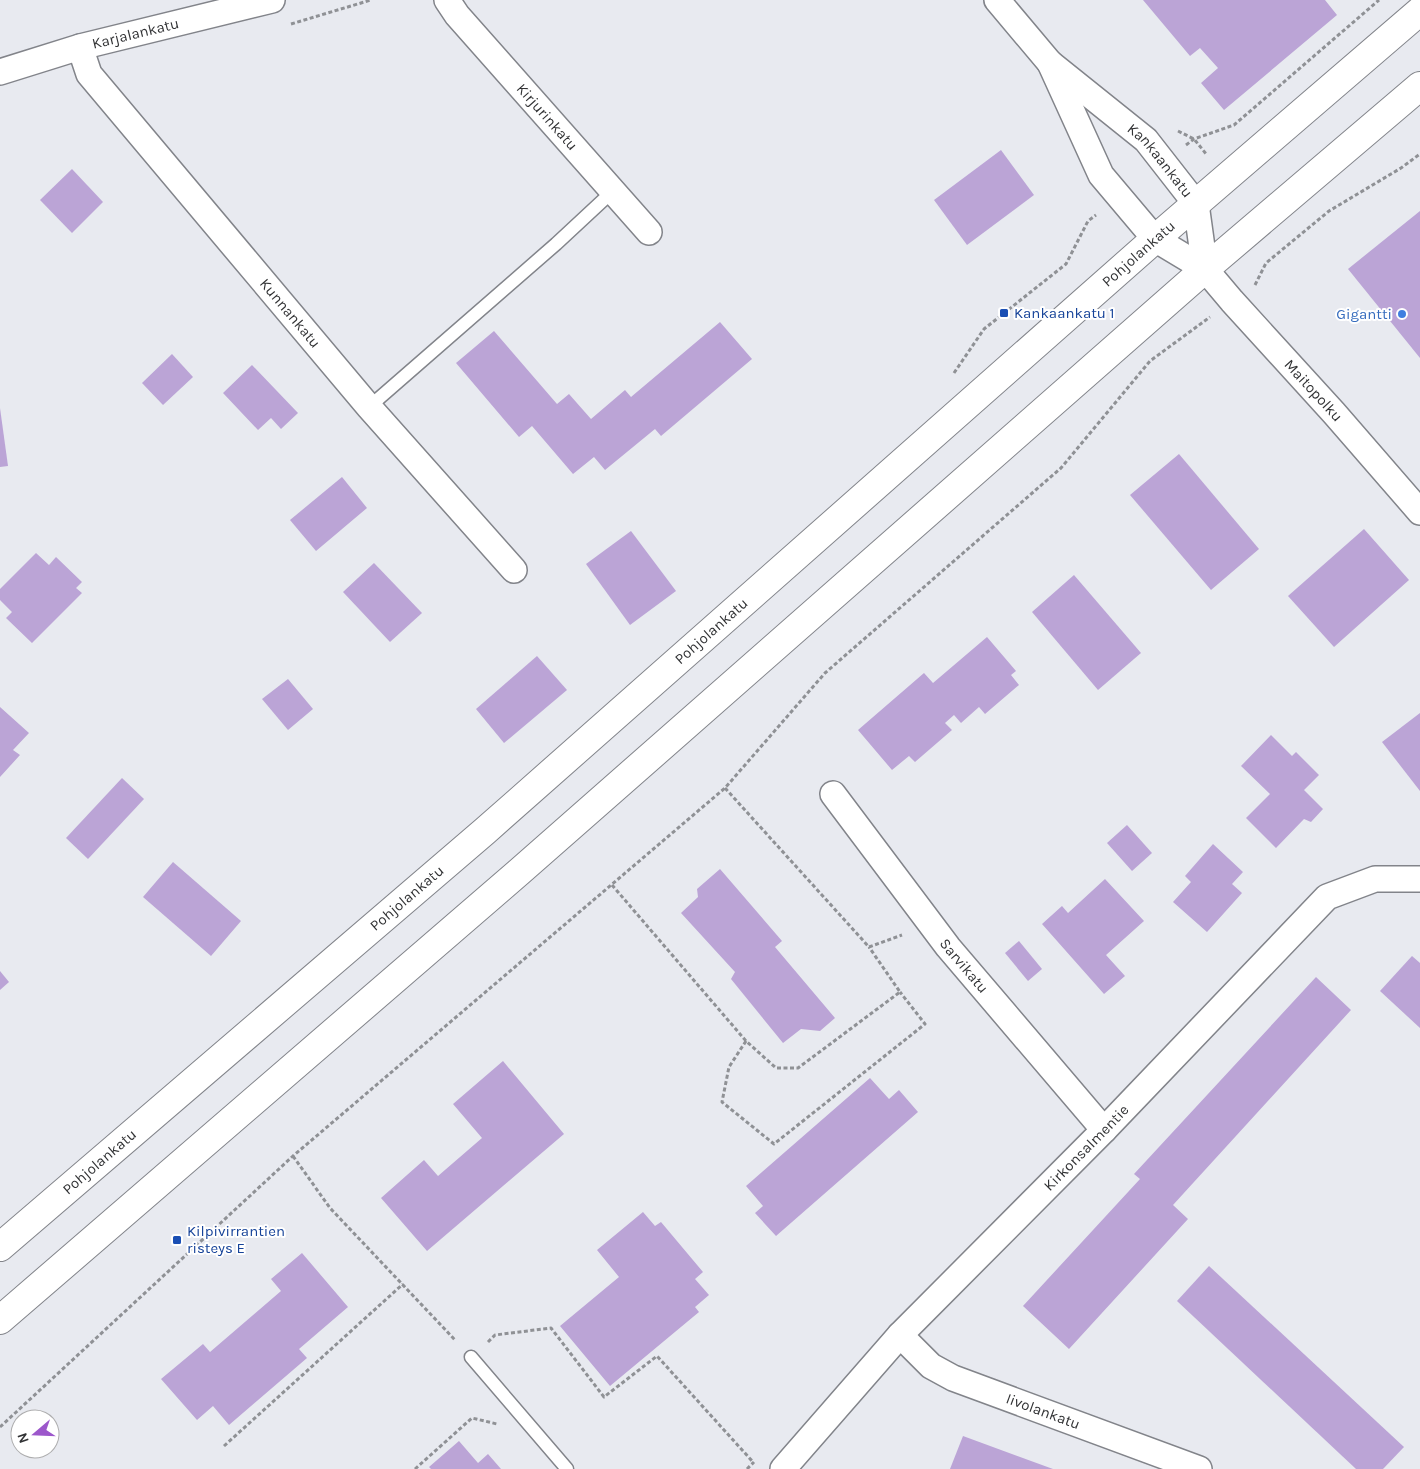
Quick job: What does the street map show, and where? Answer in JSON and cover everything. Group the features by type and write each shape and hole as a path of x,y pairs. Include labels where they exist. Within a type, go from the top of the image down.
{"main road":[{"name":"Pohjolankatu","path":"0,1247 485,831 1154,239 1420,11"},
{"path":"0,1320 519,872 1205,269 1420,86"}],"street":[{"name":"Karjalankatu","path":"0,72 80,47 272,0"},
{"name":"Kirjurinkatu","path":"447,0 457,15 649,232"},
{"name":"Kankaankatu","path":"997,0 1050,62 1146,140 1196,204 1205,269"},
{"name":"Kunnankatu","path":"80,47 89,74 369,407 514,570"},
{"name":"Kankaankatu","path":"1050,62 1101,175 1154,239 1205,269"},
{"name":"Maitopolku","path":"1205,269 1334,412 1420,512"},
{"name":"Sarvikatu","path":"834,794 948,947 1104,1130"},
{"name":"Kirkonsalmentie","path":"783,1469 900,1335 1104,1130 1327,897 1375,880 1420,879"},
{"name":"Iivolankatu","path":"900,1335 931,1366 952,1378 1199,1469"}],"lane":[{"path":"369,407 613,192"},
{"path":"471,1357 567,1469"}],"path":[{"path":"1162,162 1194,139 1234,125 1379,0"},
{"path":"0,1427 293,1156 725,788 825,674 1061,468 1150,361 1255,285 1266,263 1329,211 1401,168 1420,154"},
{"path":"952,376 984,329 1066,264 1088,221 1118,196"},
{"path":"725,788 869,947 925,1024 774,1144 722,1102 729,1066 746,1040"},
{"path":"612,885 746,1040 776,1068 798,1068 900,992"},
{"path":"869,947 931,924"},
{"path":"293,1156 330,1208 471,1357 495,1335 551,1328 604,1397 657,1356 753,1462"},
{"path":"224,1446 403,1284"},
{"path":"415,1469 472,1418 502,1425"}],"building":[{"path":"1143,0 1325,0 1337,15 1224,110 1201,83 1218,68 1200,48 1190,56"},
{"path":"1001,150 1034,195 967,245 934,200"},
{"path":"72,169 103,202 72,233 40,200"},
{"name":"Gigantti","path":"1420,211 1420,358 1348,269"},
{"path":"720,322 752,359 661,436 655,429 605,470 594,457 573,474 532,426 519,437 456,363 494,331 557,404 569,394 591,419 625,390 631,397"},
{"path":"172,354 193,377 163,405 142,383"},
{"path":"252,365 298,413 281,429 271,418 258,430 223,393"},
{"path":"0,408 8,466 0,467"},
{"path":"1179,454 1259,549 1211,590 1130,495"},
{"path":"342,477 367,508 316,551 290,520"},
{"path":"1364,529 1409,580 1334,647 1288,596"},
{"path":"631,531 676,591 630,625 586,564"},
{"path":"36,553 49,565 56,557 82,582 76,588 82,593 32,643 6,618 12,612 0,600 0,589"},
{"path":"374,563 422,613 390,642 343,592"},
{"path":"1074,575 1141,653 1098,690 1032,612"},
{"path":"987,637 1016,671 1011,675 1019,685 985,714 979,707 961,723 954,715 945,723 952,730 915,762 909,756 892,770 858,730 924,673 933,683"},
{"path":"537,656 567,690 504,743 476,709"},
{"path":"288,679 313,709 288,730 262,699"},
{"path":"0,707 29,733 13,750 20,755 0,777"},
{"path":"1420,713 1420,791 1382,742"},
{"path":"1271,735 1292,756 1296,752 1319,775 1304,790 1323,809 1311,822 1304,819 1276,848 1246,818 1270,794 1241,766"},
{"path":"122,778 144,799 88,859 66,838"},
{"path":"1127,825 1152,853 1132,871 1107,843"},
{"path":"1213,844 1243,872 1232,884 1242,893 1207,932 1173,902 1191,882 1185,876"},
{"path":"173,862 241,921 211,956 143,897"},
{"path":"720,869 782,941 775,947 835,1018 820,1031 801,1029 783,1043 731,979 735,972 681,913 698,897 697,889"},
{"path":"1105,879 1144,921 1106,955 1125,976 1104,994 1042,924 1062,906 1068,913"},
{"path":"1019,941 1042,969 1028,981 1005,953"},
{"path":"1412,956 1420,963 1420,1028 1380,991"},
{"path":"0,971 9,982 0,990"},
{"path":"1316,977 1351,1010 1173,1205 1188,1219 1069,1349 1023,1306 1140,1179 1134,1174"},
{"path":"503,1061 564,1134 427,1251 381,1198 424,1160 438,1176 482,1138 453,1104"},
{"path":"870,1078 889,1099 899,1090 918,1112 776,1236 755,1213 763,1206 746,1186"},
{"path":"643,1212 655,1226 661,1222 703,1272 695,1279 709,1295 695,1307 699,1312 610,1386 560,1326 619,1277 597,1250"},
{"path":"302,1253 348,1307 299,1349 307,1358 229,1425 213,1406 197,1420 161,1379 203,1344 210,1352 281,1291 271,1279"},
{"path":"1209,1266 1404,1447 1383,1469 1356,1469 1177,1301"},
{"path":"963,1436 1053,1469 950,1469"},
{"path":"459,1441 478,1463 488,1454 501,1469 431,1469 429,1467"}],"place":[{"name":"Kankaankatu 1","path":"1004,313"},
{"name":"Gigantti","path":"1402,314"},
{"name":"Kilpivirrantien risteys E","path":"177,1240"}]}
